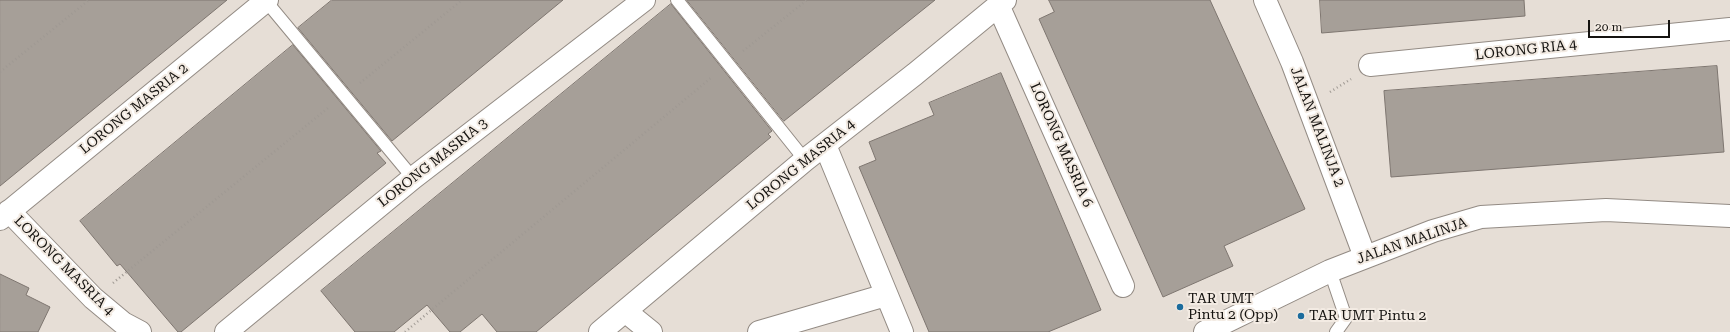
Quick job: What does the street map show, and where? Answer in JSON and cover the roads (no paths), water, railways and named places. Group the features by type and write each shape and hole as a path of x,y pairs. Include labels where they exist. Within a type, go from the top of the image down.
{"street":[{"name":"LORONG MASRIA 2","path":"5,215 266,0"},
{"name":"LORONG MASRIA 3","path":"226,332 413,178 644,0"},
{"name":"JALAN MALINJA 2","path":"1264,0 1292,62 1365,257"},
{"name":"LORONG MASRIA 4","path":"600,332 805,160 1001,3"},
{"name":"LORONG MASRIA 6","path":"1001,3 1123,286"},
{"name":"LORONG RIA 4","path":"1370,65 1730,29"},
{"path":"825,145 902,332"},
{"name":"JALAN MALINJA","path":"1205,332 1330,271 1433,231 1481,217 1606,210 1730,216"},
{"name":"LORONG MASRIA 4","path":"5,215 93,298 123,323 140,332"},
{"path":"759,332 886,295"},
{"path":"625,311 651,332"}],"lane":[{"path":"266,0 413,178"},
{"path":"677,0 805,160"},
{"path":"1330,271 1346,318 1336,332"}],"place":[{"name":"TAR UMT Pintu 2 (Opp)","path":"1180,307"},
{"name":"TAR UMT Pintu 2","path":"1301,316"}]}
